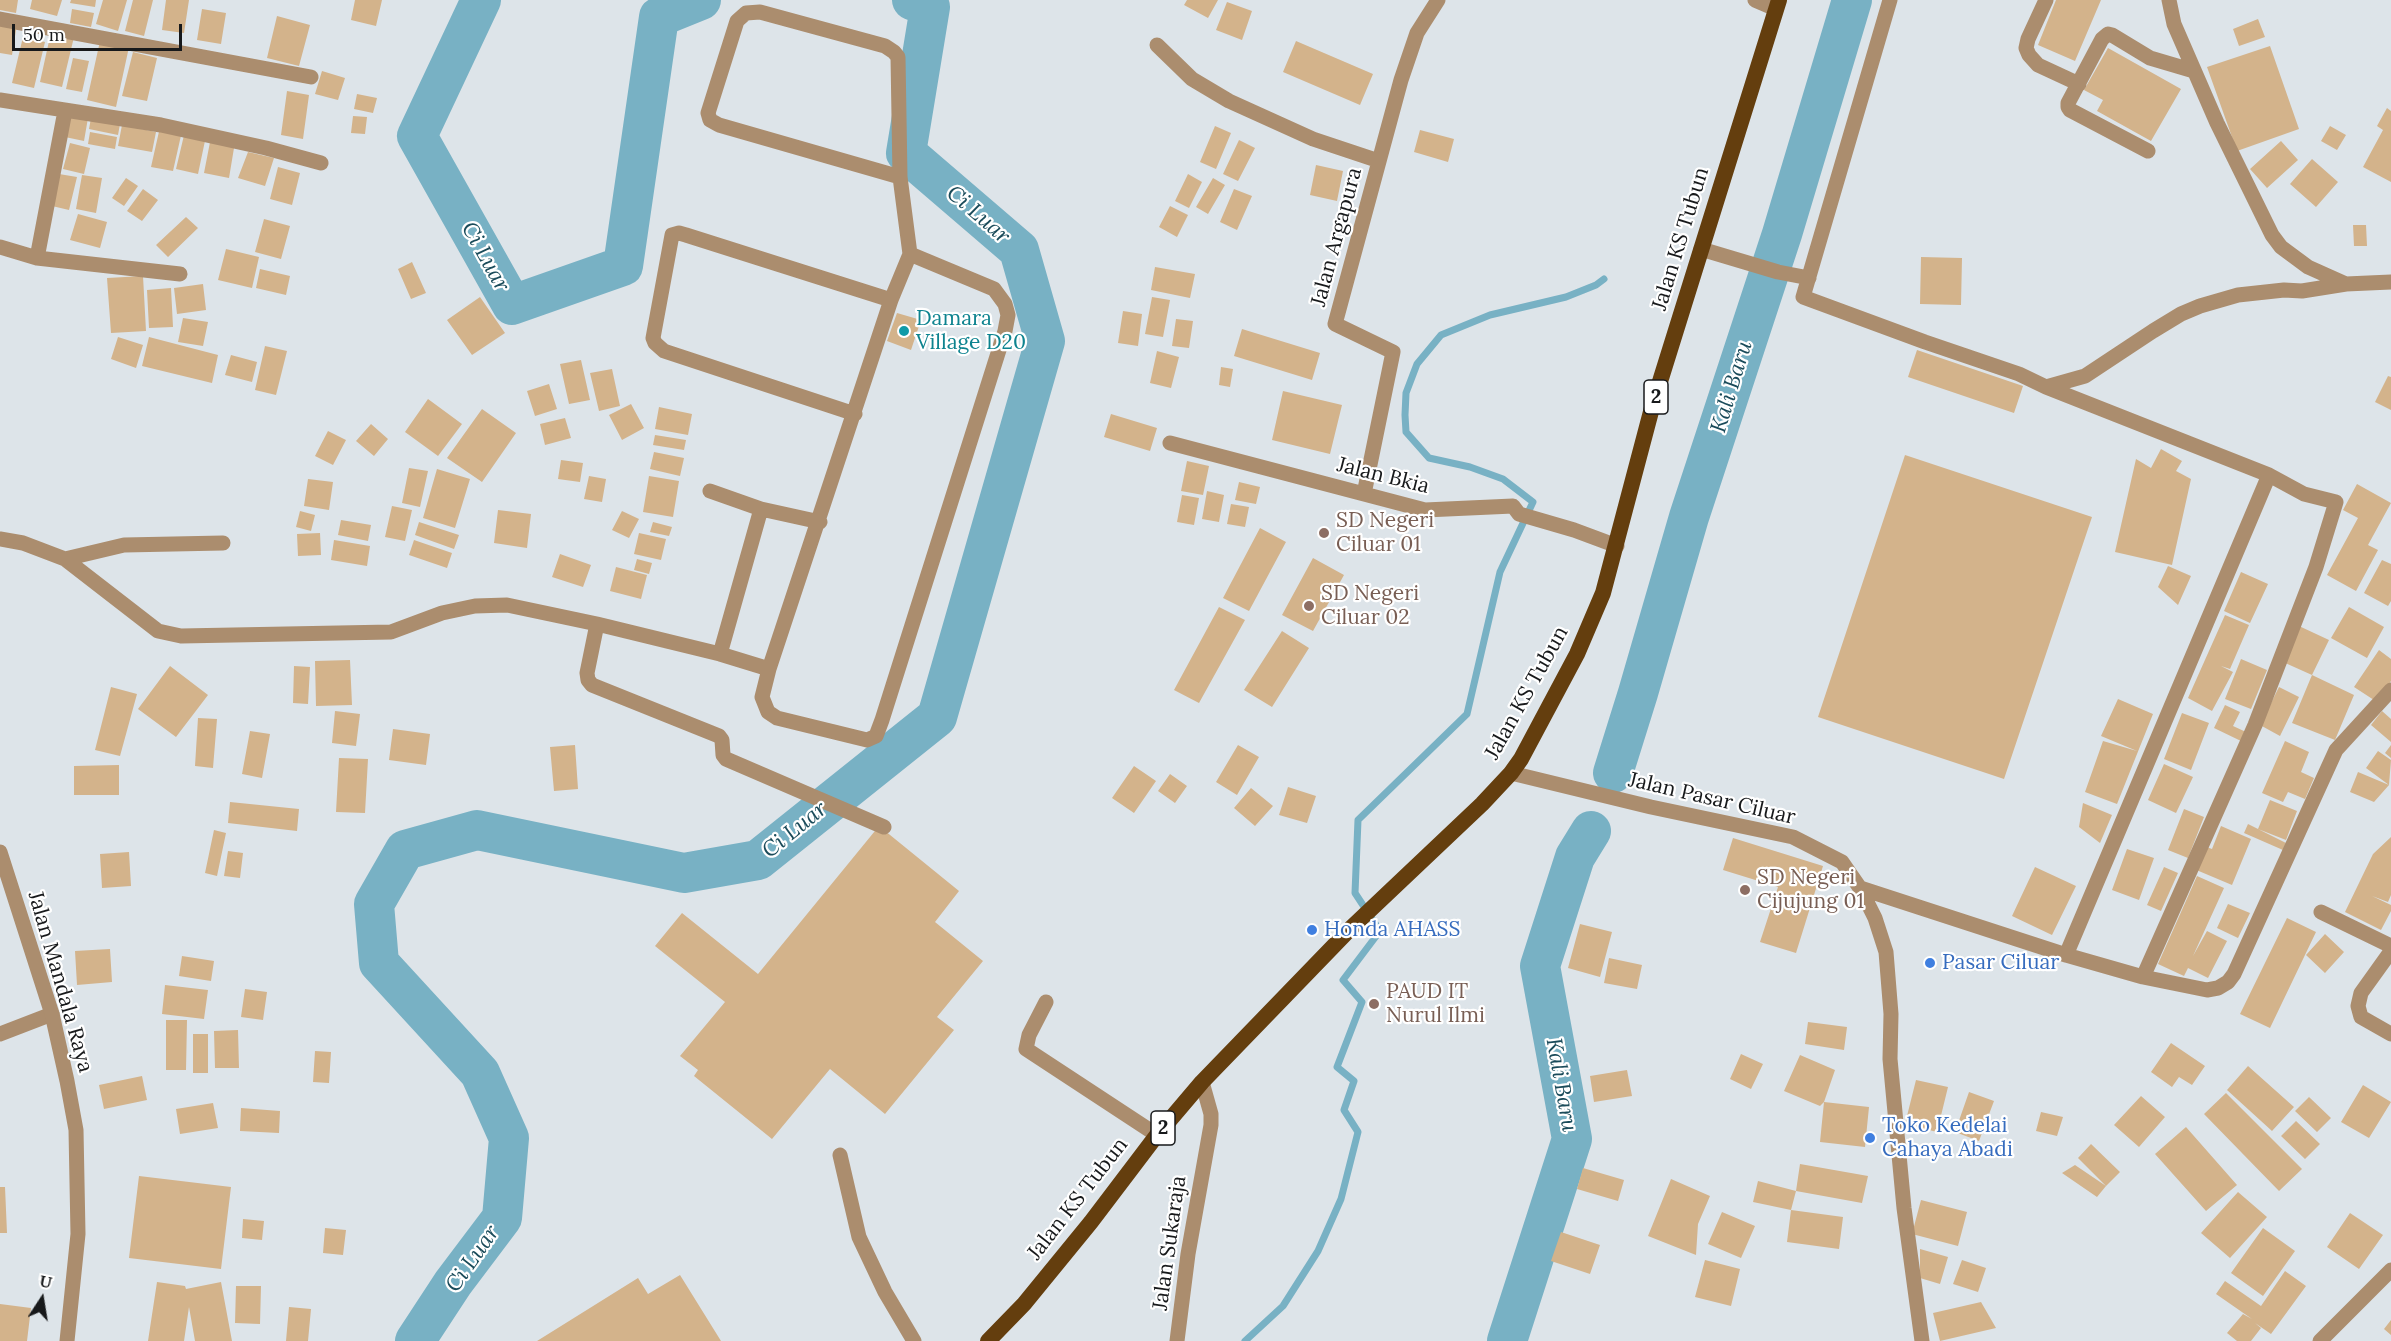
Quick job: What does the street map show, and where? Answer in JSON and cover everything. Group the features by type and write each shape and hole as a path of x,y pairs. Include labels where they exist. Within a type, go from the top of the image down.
{"highway":[{"name":"Jalan KS Tubun","path":"988,1341 1024,1304 1091,1222 1157,1135 1202,1082 1351,928 1482,804 1511,773 1554,700 1577,654 1603,592 1653,404 1777,4"}],"street":[{"name":"Jalan Argapura","path":"1364,494 1393,352 1335,324 1401,80 1417,33 1438,0"},
{"path":"1755,0 1777,4"},
{"path":"1890,0 1803,297 2019,374 2046,387 2270,475 2304,494 2336,502 2316,567 2255,725 2143,977"},
{"path":"2046,0 2028,39 2026,48 2029,56 2038,65 2079,84"},
{"path":"2169,0 2174,24 2194,71 2252,196 2281,247 2308,267 2346,284"},
{"path":"900,177 719,125 710,120 708,113 737,21 746,13 760,12 885,46 898,57 900,177 910,254 891,300 762,697 768,712 777,718 867,740 876,736 1005,331 1008,315 1005,304 994,289 910,254"},
{"path":"0,19 311,77"},
{"path":"2148,151 2070,110 2068,103 2102,39 2108,34 2150,58 2194,71"},
{"path":"1157,45 1192,79 1229,101 1313,139 1379,161"},
{"path":"0,100 161,125 266,148 321,163"},
{"path":"37,258 65,111"},
{"path":"855,414 664,351 655,343 653,338 672,235 679,233 686,235 891,300"},
{"path":"0,247 37,258 180,274"},
{"path":"1701,249 1778,272 1809,278"},
{"path":"2046,387 2085,376 2152,331 2200,306 2238,295 2284,290 2302,291 2346,284 2391,282"},
{"name":"Jalan Bkia","path":"1170,443 1425,510 1514,506 1519,514 1574,530 1617,546"},
{"path":"2066,955 2270,475"},
{"path":"710,491 761,509 820,522"},
{"path":"720,654 761,509"},
{"path":"0,539 23,543 65,559 158,631 181,636 391,632 442,613 475,606 507,605 597,624 720,654 770,669"},
{"path":"65,559 124,545 223,543"},
{"path":"597,624 587,673 592,685 719,735 726,759 884,827"},
{"path":"1860,888 2066,955 2143,977 2207,990 2218,988 2229,982 2336,750 2391,690"},
{"name":"Jalan Pasar Ciluar","path":"1511,773 1793,837 1842,862 1860,888 1875,918 1886,952 1891,1014 1890,1059 1904,1208 1922,1341"},
{"name":"Jalan Mandala Raya","path":"0,852 52,1014 68,1081 76,1130 78,1234 67,1341"},
{"path":"2321,912 2391,946"},
{"path":"2391,951 2361,993 2358,1006 2361,1017 2391,1034"},
{"path":"1046,1002 1029,1035 1026,1049 1157,1135"},
{"path":"0,1034 52,1014"},
{"name":"Jalan Sukaraja","path":"1177,1341 1188,1254 1210,1125 1210,1114 1202,1082"},
{"path":"840,1155 859,1237 885,1292 914,1341"},
{"path":"2320,1341 2391,1270"}],"building":[{"path":"0,0 18,0 16,13 0,10"},
{"path":"32,0 62,0 57,16 30,9"},
{"path":"71,0 96,0 95,7 70,3"},
{"path":"103,0 127,0 118,31 96,24"},
{"path":"133,0 153,0 144,36 125,31"},
{"path":"166,0 189,0 184,33 162,30"},
{"path":"355,0 382,0 376,26 351,20"},
{"path":"1187,0 1218,0 1208,18 1184,5"},
{"path":"2056,0 2101,0 2075,61 2038,45"},
{"path":"1227,2 1252,11 1242,40 1216,30"},
{"path":"72,9 94,13 91,27 70,23"},
{"path":"202,9 226,13 221,44 197,40"},
{"path":"277,16 310,25 299,66 267,58"},
{"path":"2258,19 2265,37 2239,46 2233,29"},
{"path":"0,21 17,24 12,55 0,53"},
{"path":"51,32 74,37 62,87 40,82"},
{"path":"23,37 45,42 34,88 12,83"},
{"path":"100,41 129,47 116,107 87,100"},
{"path":"1296,41 1373,74 1360,105 1283,72"},
{"path":"2270,46 2299,129 2237,151 2207,67"},
{"path":"2108,48 2181,89 2151,141 2097,111 2103,100 2084,90"},
{"path":"133,52 157,58 147,101 122,96"},
{"path":"73,58 89,61 82,92 66,89"},
{"path":"322,71 345,78 338,100 315,94"},
{"path":"287,91 309,95 303,139 281,135"},
{"path":"357,94 377,98 373,113 354,109"},
{"path":"2387,108 2391,111 2391,182 2363,167 2383,130 2377,126"},
{"path":"68,116 88,118 84,141 65,137"},
{"path":"353,116 367,117 365,134 351,133"},
{"path":"91,118 120,124 118,135 89,129"},
{"path":"122,125 156,132 152,152 118,146"},
{"path":"1215,126 1231,133 1216,169 1200,162"},
{"path":"2330,126 2346,135 2337,150 2321,141"},
{"path":"160,127 182,131 173,171 151,167"},
{"path":"1420,130 1454,139 1448,162 1414,152"},
{"path":"185,131 206,136 198,174 176,169"},
{"path":"90,132 117,137 115,149 88,144"},
{"path":"211,137 235,142 229,178 204,173"},
{"path":"1239,140 1255,148 1238,181 1223,174"},
{"path":"2281,141 2298,160 2267,188 2250,169"},
{"path":"70,143 90,148 84,174 63,169"},
{"path":"248,152 274,158 265,186 238,178"},
{"path":"2312,159 2338,182 2316,207 2290,184"},
{"path":"1316,165 1343,171 1337,201 1310,195"},
{"path":"278,167 300,173 292,205 270,199"},
{"path":"59,174 77,177 69,210 52,206"},
{"path":"1188,174 1202,182 1189,208 1175,201"},
{"path":"82,175 102,178 96,213 76,209"},
{"path":"126,178 138,186 124,206 112,198"},
{"path":"1213,178 1225,185 1208,214 1196,207"},
{"path":"143,189 158,200 142,221 127,211"},
{"path":"1234,189 1252,196 1237,230 1220,222"},
{"path":"1170,206 1188,215 1177,237 1159,227"},
{"path":"78,214 107,222 100,248 70,240"},
{"path":"186,217 198,228 168,257 156,245"},
{"path":"264,219 290,226 281,259 255,252"},
{"path":"2353,225 2366,225 2367,246 2354,246"},
{"path":"226,249 259,257 252,288 218,280"},
{"path":"1921,257 1962,258 1961,305 1920,304"},
{"path":"412,262 426,293 411,299 398,269"},
{"path":"1155,267 1195,274 1190,298 1151,290"},
{"path":"260,269 290,276 286,295 256,288"},
{"path":"143,276 146,331 111,333 107,278"},
{"path":"203,284 206,310 177,314 174,288"},
{"path":"171,288 173,327 149,328 147,290"},
{"path":"480,297 505,333 472,355 447,320"},
{"path":"1152,297 1170,300 1163,337 1145,334"},
{"path":"1123,311 1142,314 1138,346 1118,343"},
{"name":"Damara Village D20","path":"897,313 921,320 911,350 887,341"},
{"path":"183,318 208,322 203,346 178,342"},
{"path":"1176,319 1193,321 1189,348 1172,346"},
{"path":"1242,329 1320,353 1312,380 1234,356"},
{"path":"118,337 143,345 136,368 111,359"},
{"path":"149,337 218,355 212,383 142,366"},
{"path":"265,346 287,351 276,395 255,390"},
{"path":"1917,350 2023,386 2014,413 1908,377"},
{"path":"1157,351 1179,357 1171,388 1150,383"},
{"path":"231,355 257,362 252,382 225,375"},
{"path":"581,360 590,400 569,404 560,364"},
{"path":"1221,367 1233,369 1230,387 1219,385"},
{"path":"612,369 620,406 599,411 590,373"},
{"path":"2388,376 2391,377 2391,410 2375,402"},
{"path":"549,384 557,409 535,416 527,391"},
{"path":"1283,391 1342,405 1330,454 1272,440"},
{"path":"428,399 462,424 438,456 405,432"},
{"path":"631,404 644,428 622,440 609,415"},
{"path":"659,407 692,414 688,435 655,429"},
{"path":"482,409 516,433 482,482 447,458"},
{"path":"1111,414 1157,428 1150,451 1104,437"},
{"path":"565,418 571,438 545,445 540,424"},
{"path":"371,424 388,439 374,456 356,441"},
{"path":"328,431 346,440 333,465 315,456"},
{"path":"655,435 686,440 684,450 653,445"},
{"path":"2161,449 2182,461 2176,471 2191,479 2172,565 2115,552 2136,459 2151,468"},
{"path":"654,452 684,458 680,476 650,469"},
{"path":"1905,455 2092,517 2004,779 1818,717"},
{"path":"561,460 583,463 580,482 558,479"},
{"path":"1187,461 1209,466 1203,495 1181,491"},
{"path":"409,468 428,471 420,507 402,503"},
{"path":"437,469 470,479 455,528 423,518"},
{"path":"589,476 606,479 602,502 584,499"},
{"path":"649,476 679,481 673,517 643,512"},
{"path":"308,479 333,482 329,510 304,506"},
{"path":"1239,482 1260,487 1256,504 1235,500"},
{"path":"2357,484 2391,503 2368,545 2378,550 2356,591 2327,575 2358,518 2343,510"},
{"path":"1207,491 1224,495 1219,522 1202,519"},
{"path":"1182,495 1199,498 1194,525 1177,522"},
{"path":"1231,504 1249,507 1245,527 1227,524"},
{"path":"392,506 412,510 405,541 385,537"},
{"path":"498,510 531,514 527,548 494,543"},
{"path":"300,511 315,515 311,531 296,527"},
{"path":"622,511 639,519 629,538 612,530"},
{"path":"341,520 371,525 368,541 338,535"},
{"path":"419,522 459,535 454,549 415,535"},
{"path":"653,522 672,527 669,536 650,532"},
{"path":"1260,528 1286,542 1249,611 1223,598"},
{"path":"320,533 321,555 298,556 297,534"},
{"path":"639,533 666,539 661,560 634,554"},
{"path":"334,540 370,546 367,566 331,560"},
{"path":"414,540 452,553 447,568 409,555"},
{"path":"560,554 591,565 583,587 552,577"},
{"path":"1313,558 1344,575 1313,631 1282,615"},
{"path":"637,559 652,563 649,574 634,570"},
{"path":"2382,560 2391,564 2391,601 2388,606 2364,593"},
{"path":"2168,566 2191,576 2178,605 2158,587"},
{"path":"616,567 647,575 641,599 610,591"},
{"path":"2241,572 2268,584 2250,623 2224,611"},
{"path":"1219,607 1245,620 1199,703 1174,690"},
{"path":"2349,607 2384,627 2367,658 2331,638"},
{"path":"2225,615 2249,625 2230,669 2221,666 2233,672 2212,711 2188,698"},
{"path":"2299,626 2329,640 2312,675 2283,662"},
{"path":"1282,631 1309,648 1272,707 1244,690"},
{"path":"2379,650 2391,659 2391,681 2377,702 2354,687"},
{"path":"2241,659 2267,670 2251,709 2225,699"},
{"path":"350,660 352,705 316,706 315,661"},
{"path":"170,666 208,695 176,737 138,709"},
{"path":"294,666 310,667 308,704 293,703"},
{"path":"2312,675 2354,695 2335,740 2292,723"},
{"path":"111,687 137,694 120,756 95,750"},
{"path":"2279,687 2299,697 2280,736 2260,725"},
{"path":"2118,699 2153,714 2117,804 2085,792 2103,741 2137,751 2101,736"},
{"path":"2225,705 2240,712 2233,726 2246,732 2241,741 2214,728"},
{"path":"335,711 360,714 356,746 332,743"},
{"path":"2382,711 2391,719 2391,742 2371,725"},
{"path":"2182,713 2209,723 2191,770 2164,759"},
{"path":"198,718 217,719 213,768 195,766"},
{"path":"393,729 430,734 426,765 389,760"},
{"path":"250,731 270,734 262,778 242,774"},
{"path":"2285,741 2309,752 2301,772 2314,778 2305,799 2288,792 2283,802 2262,793"},
{"path":"575,745 578,789 554,791 550,747"},
{"path":"1238,745 1259,757 1237,795 1216,782"},
{"path":"2391,745 2391,758 2385,753"},
{"path":"2378,751 2391,760 2389,785 2366,768"},
{"path":"339,758 368,759 365,813 336,812"},
{"path":"2164,764 2193,777 2176,813 2148,800"},
{"path":"119,765 119,795 74,795 74,766"},
{"path":"1134,766 1156,781 1134,813 1112,798"},
{"path":"2358,772 2389,785 2374,802 2350,792"},
{"path":"1170,774 1187,786 1175,803 1158,791"},
{"path":"1288,787 1316,796 1307,823 1279,815"},
{"path":"1251,788 1273,806 1255,826 1234,808"},
{"path":"2270,800 2297,811 2286,840 2258,829"},
{"path":"230,802 299,809 297,831 228,823"},
{"path":"2083,803 2112,815 2100,843 2079,827"},
{"path":"2184,809 2204,817 2188,858 2168,850"},
{"path":"2248,824 2286,843 2283,850 2244,833"},
{"path":"879,826 959,891 935,922 983,961 937,1017 954,1030 885,1114 830,1069 772,1139 694,1076 698,1070 680,1056 725,1002 655,946 682,913 758,974"},
{"path":"2221,826 2251,839 2232,885 2194,869 2204,846 2212,849"},
{"path":"214,830 226,833 217,876 205,873"},
{"path":"2391,837 2391,895 2388,902 2372,896 2391,905 2391,911 2381,930 2345,912 2373,854"},
{"path":"1733,838 1823,866 1796,953 1760,942 1778,887 1723,870"},
{"path":"2127,849 2154,858 2139,900 2112,890"},
{"path":"228,851 243,853 240,878 224,876"},
{"path":"129,852 131,886 102,888 100,854"},
{"path":"2035,867 2076,886 2052,935 2012,916"},
{"path":"2164,867 2178,873 2161,911 2147,905"},
{"path":"2197,876 2224,888 2193,956 2207,931 2227,941 2208,978 2188,968 2184,976 2158,964"},
{"path":"2228,904 2250,913 2238,938 2217,928"},
{"path":"2287,918 2316,932 2270,1028 2240,1014"},
{"path":"1580,924 1612,932 1600,977 1568,968"},
{"path":"2325,934 2344,952 2325,973 2306,955"},
{"path":"110,949 112,982 77,985 75,951"},
{"path":"182,956 214,961 211,981 179,976"},
{"path":"1609,958 1642,965 1637,989 1604,983"},
{"path":"165,985 208,990 204,1019 162,1014"},
{"path":"245,989 267,992 263,1020 241,1017"},
{"path":"166,1020 187,1020 186,1070 166,1070"},
{"path":"1808,1022 1847,1027 1844,1050 1805,1044"},
{"path":"238,1030 239,1068 215,1068 214,1031"},
{"path":"193,1034 208,1034 208,1073 193,1073"},
{"path":"2171,1043 2205,1066 2192,1085 2179,1077 2172,1087 2151,1072"},
{"path":"315,1051 331,1052 329,1083 313,1082"},
{"path":"1741,1054 1763,1064 1751,1089 1730,1079"},
{"path":"1800,1055 1835,1070 1824,1102 1820,1106 1784,1091"},
{"path":"2248,1066 2294,1107 2272,1131 2227,1090"},
{"path":"1627,1070 1632,1096 1594,1102 1590,1076"},
{"path":"142,1076 147,1100 104,1109 99,1085"},
{"path":"1916,1080 1948,1087 1937,1132 1905,1124"},
{"path":"2363,1085 2391,1102 2369,1138 2341,1122"},
{"path":"1969,1092 1994,1101 1979,1141 1955,1132"},
{"path":"2226,1093 2302,1169 2279,1191 2204,1114"},
{"path":"2141,1096 2165,1117 2139,1147 2114,1125"},
{"path":"2309,1097 2331,1118 2317,1132 2295,1111"},
{"path":"1824,1102 1869,1107 1865,1147 1820,1142"},
{"path":"213,1103 218,1128 180,1134 176,1109"},
{"path":"241,1108 280,1111 279,1133 240,1131"},
{"path":"2041,1112 2063,1117 2057,1136 2036,1131"},
{"path":"2296,1121 2320,1144 2305,1159 2281,1136"},
{"path":"2186,1127 2237,1185 2206,1211 2155,1154"},
{"path":"2091,1144 2120,1172 2106,1186 2078,1158"},
{"path":"1800,1164 1868,1176 1862,1203 1796,1191"},
{"path":"2075,1165 2106,1186 2097,1197 2062,1173"},
{"path":"1583,1168 1624,1180 1618,1201 1577,1189"},
{"path":"139,1176 231,1187 221,1269 129,1258"},
{"path":"1671,1179 1710,1196 1698,1224 1696,1255 1648,1236"},
{"path":"1758,1181 1796,1191 1791,1210 1753,1202"},
{"path":"0,1187 5,1187 7,1233 0,1233"},
{"path":"2238,1192 2267,1217 2230,1258 2201,1233"},
{"path":"1921,1200 1967,1212 1958,1246 1912,1234"},
{"path":"1791,1210 1843,1217 1839,1249 1787,1242"},
{"path":"1722,1212 1755,1226 1741,1258 1708,1244"},
{"path":"2350,1213 2383,1235 2359,1269 2327,1247"},
{"path":"243,1219 264,1221 262,1240 242,1238"},
{"path":"325,1228 346,1230 343,1255 323,1253"},
{"path":"2263,1228 2295,1251 2263,1296 2231,1273"},
{"path":"1561,1232 1600,1245 1590,1274 1551,1261"},
{"path":"1920,1249 1948,1257 1940,1284 1920,1278"},
{"path":"1705,1260 1740,1269 1731,1306 1695,1297"},
{"path":"1962,1260 1986,1268 1978,1292 1953,1284"},
{"path":"2285,1271 2306,1286 2271,1334 2255,1323 2261,1328 2251,1341 2237,1341 2227,1333 2243,1314 2252,1319 2216,1294 2225,1281 2261,1306"},
{"path":"680,1275 721,1341 537,1341 638,1278 648,1294"},
{"path":"157,1282 185,1286 186,1289 221,1282 232,1341 195,1341 189,1307 184,1341 148,1341"},
{"path":"236,1286 261,1286 260,1324 235,1323"},
{"path":"1981,1302 1996,1328 1940,1341 1933,1313"},
{"path":"0,1304 31,1308 27,1341 0,1341"},
{"path":"289,1307 311,1309 308,1341 286,1341"},
{"path":"2391,1320 2391,1335 2384,1329"}],"waterway":[{"name":"Ci Luar","path":"481,0 417,136 512,305 623,266 659,17 701,0"},
{"name":"Ci Luar","path":"415,1341 453,1283 502,1218 509,1138 480,1073 379,963 374,904 405,850 477,830 684,873 758,860 937,717 1045,341 1019,250 906,153 930,7 912,0"},
{"name":"Kali Baru","path":"1613,773 1689,517 1782,234 1852,0"},
{"path":"1245,1341 1283,1306 1318,1251 1341,1199 1358,1132 1344,1110 1354,1081 1337,1067 1362,1002 1343,980 1380,931 1355,893 1358,820 1467,714 1500,572 1533,502 1503,479 1470,467 1429,458 1406,432 1406,393 1417,364 1441,335 1490,315 1566,297 1596,285 1604,279"},
{"name":"Kali Baru","path":"1507,1341 1572,1139 1540,966 1575,857 1591,831"}],"place":[{"name":"Damara Village D20","path":"904,331"},
{"name":"SD Negeri Ciluar 01","path":"1324,533"},
{"name":"SD Negeri Ciluar 02","path":"1309,606"},
{"name":"SD Negeri Cijujung 01","path":"1745,890"},
{"name":"Honda AHASS","path":"1312,930"},
{"name":"Pasar Ciluar","path":"1930,963"},
{"name":"PAUD IT Nurul Ilmi","path":"1374,1004"},
{"name":"Toko Kedelai Cahaya Abadi","path":"1870,1138"}]}
